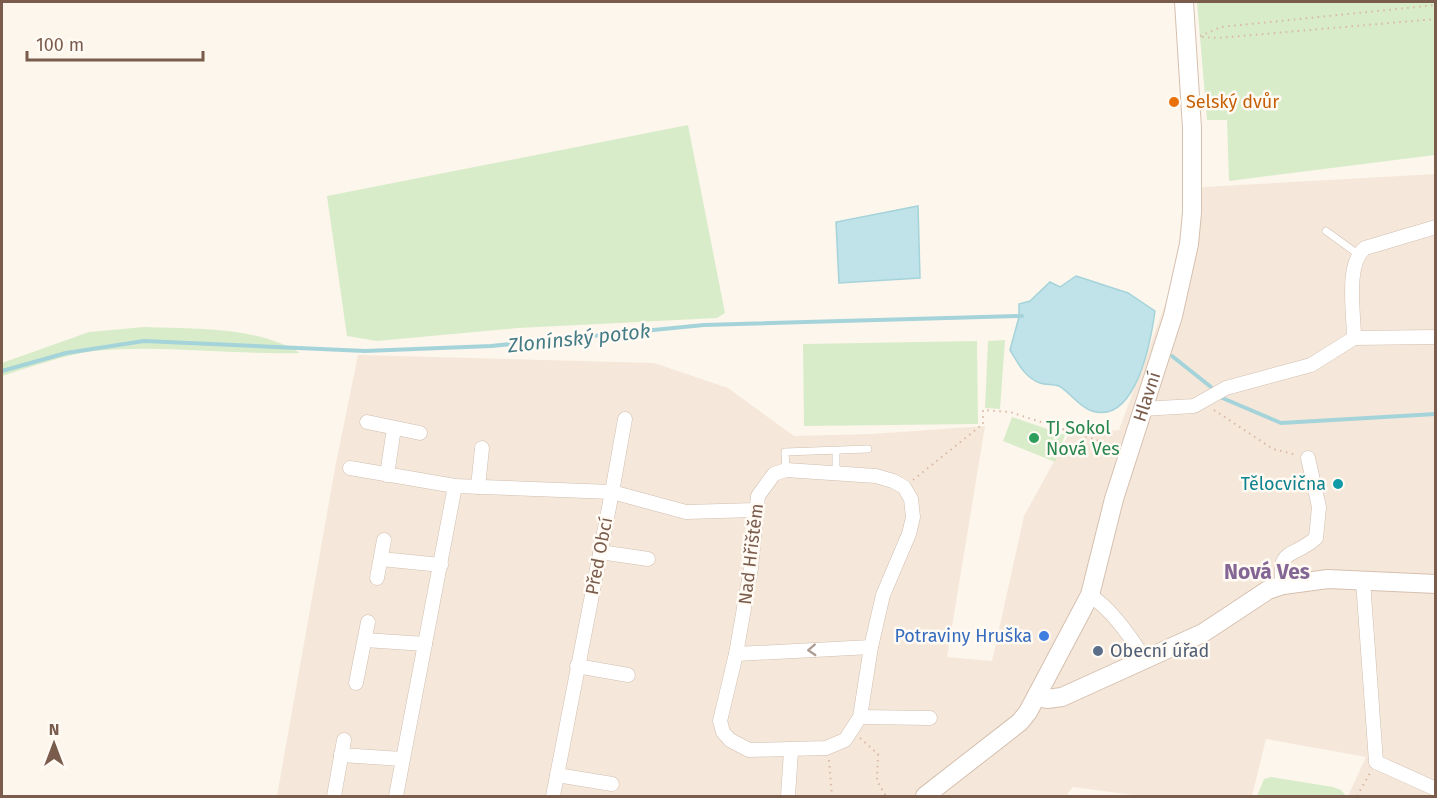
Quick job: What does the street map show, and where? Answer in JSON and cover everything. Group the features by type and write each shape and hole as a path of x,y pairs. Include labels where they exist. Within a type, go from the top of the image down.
{"street":[{"name":"Hlavní","path":"925,796 1020,722 1036,697 1090,595 1129,450 1173,316 1192,213 1192,128 1184,2"},
{"path":"1354,338 1353,270 1358,254 1365,248 1436,227"},
{"path":"1142,409 1194,406 1226,387 1311,365 1354,338 1436,337"},
{"path":"625,419 612,492 686,513 755,510"},
{"path":"367,422 420,433"},
{"path":"387,475 394,428"},
{"path":"478,487 482,448"},
{"path":"1283,585 1280,565 1285,557 1316,538 1319,507 1308,458"},
{"name":"Před Obcí","path":"350,468 455,486 612,492 553,796"},
{"path":"786,470 876,477 893,481 904,488"},
{"name":"Nad Hřištěm","path":"786,470 774,474 758,496 751,568 736,654 720,721 723,732 730,740 749,750 791,751 826,748 844,740 860,717 871,647 883,595 909,534 913,517 911,499 904,488"},
{"path":"396,796 455,486"},
{"path":"377,578 384,540"},
{"path":"600,552 648,559"},
{"path":"381,559 441,565"},
{"path":"1036,697 1062,698 1203,633 1268,590 1283,585 1328,579 1436,584"},
{"path":"1363,580 1376,762 1436,789"},
{"path":"1090,595 1098,600 1127,634 1145,660"},
{"path":"356,683 368,622"},
{"path":"365,640 425,645"},
{"path":"736,654 871,647"},
{"path":"577,666 628,675"},
{"path":"860,717 930,718"},
{"path":"334,796 344,740"},
{"path":"788,796 791,751"},
{"path":"341,755 402,759"},
{"path":"557,775 612,784"}],"lane":[{"path":"1326,231 1358,254"},
{"path":"786,470 785,452 868,449"},
{"path":"836,451 836,473"}],"path":[{"path":"1436,5 1221,27 1197,37 1218,38 1436,19"},
{"path":"1202,401 1273,449 1308,458"},
{"path":"904,488 983,424 983,410 1010,412 1129,450"},
{"path":"851,730 878,754 877,781 886,796"},
{"path":"826,748 832,772 832,796"},
{"path":"1357,796 1376,762"}],"shaded area":[{"path":"1435,174 1435,796 1348,796 1366,757 1266,739 1252,796 1140,796 1073,787 1066,796 277,796 335,468 358,355 654,363 728,388 794,436 871,434 985,426 947,657 992,661 1024,516 1069,434 1119,430 1181,261 1187,211 1203,187"}],"green space":[{"path":"1197,2 1435,2 1435,155 1229,181 1227,120 1207,120"},
{"path":"688,125 725,313 717,318 518,328 377,341 347,336 327,196"},
{"path":"144,327 244,333 282,344 300,353 171,349 94,351 59,358 2,376 2,363 89,332"},
{"path":"1005,340 1000,409 985,408 988,341"},
{"path":"977,341 978,424 804,426 803,344"},
{"name":"TJ Sokol Nová Ves","path":"1012,417 1065,435 1055,462 1003,441"},
{"path":"1271,777 1333,787 1341,790 1346,796 1257,796 1264,779"}],"water":[{"path":"918,206 920,278 839,283 836,222"},
{"path":"1076,276 1128,293 1155,311 1150,341 1138,377 1130,393 1120,405 1107,412 1087,409 1059,386 1042,384 1030,378 1022,370 1010,350 1019,317 1019,304 1030,301 1050,282 1060,287"}],"waterway":[{"name":"Zlonínský potok","path":"2,371 66,353 144,341 365,351 491,346 704,325 1022,316"},
{"name":"Zlonínský potok","path":"1172,356 1211,387"},
{"name":"Zlonínský potok","path":"1220,397 1281,423 1436,414"}],"place":[{"name":"Selský dvůr","path":"1174,102"},
{"name":"TJ Sokol Nová Ves","path":"1034,438"},
{"name":"Tělocvična","path":"1338,484"},
{"name":"Potraviny Hruška","path":"1044,636"},
{"name":"Obecní úřad","path":"1098,651"}],"district":[{"name":"Nová Ves","path":"1267,572"}]}
